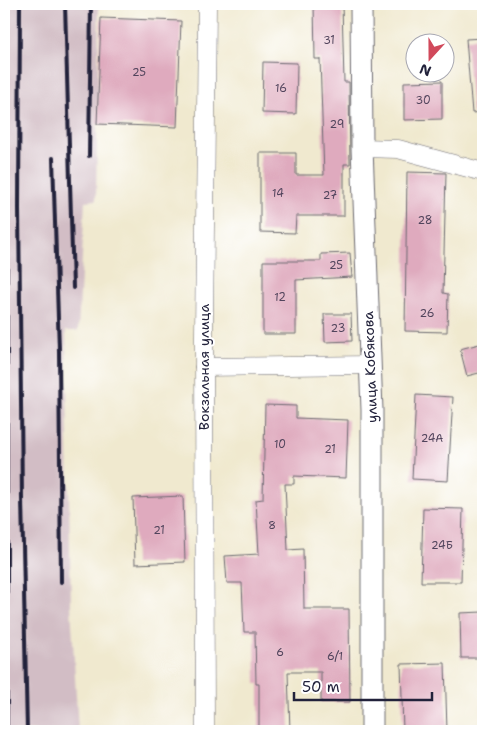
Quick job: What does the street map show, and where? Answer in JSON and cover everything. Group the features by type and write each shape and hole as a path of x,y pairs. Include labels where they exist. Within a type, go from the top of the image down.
{"street":[{"name":"Вокзальная улица","path":"205,731 204,367 207,4"},
{"name":"улица Кобякова","path":"361,4 362,148 372,410 372,731"},
{"path":"362,148 398,149 483,172"},
{"path":"204,367 370,365"}],"shaded area":[{"path":"4,4 99,4 96,200 85,201 78,331 66,331 71,605 78,731 4,731"}],"building":[{"path":"314,4 342,4 344,82 349,82 350,164 344,164 344,216 296,216 295,233 260,232 260,153 296,153 296,175 324,175 320,59 315,59"},
{"path":"101,18 181,21 177,127 97,124"},
{"path":"483,38 483,112 472,113 466,39"},
{"path":"263,62 297,63 296,114 262,113"},
{"path":"404,82 442,82 442,119 404,120"},
{"path":"407,172 446,173 443,293 448,294 447,332 405,331"},
{"path":"350,253 352,277 296,280 296,334 263,334 263,261 321,261 321,254"},
{"path":"324,314 351,314 352,341 325,342"},
{"path":"483,343 483,372 467,376 460,349"},
{"path":"416,395 453,397 448,481 412,479"},
{"path":"265,405 296,406 296,418 348,420 346,478 294,476 294,484 285,484 288,550 303,549 304,609 349,609 350,702 321,702 321,672 288,672 290,731 259,731 259,684 256,684 255,632 244,632 242,583 227,583 225,556 259,554 256,500 263,499"},
{"path":"183,496 185,562 135,564 133,498"},
{"path":"423,508 463,509 461,582 421,582"},
{"path":"483,612 483,658 461,658 460,613"},
{"path":"445,663 447,731 403,731 401,664"}],"railway":[{"path":"7,4 7,731"},
{"path":"20,4 19,208 27,731"},
{"path":"65,4 73,288"},
{"path":"89,156 91,4"},
{"path":"53,158 59,351 61,582"}]}
